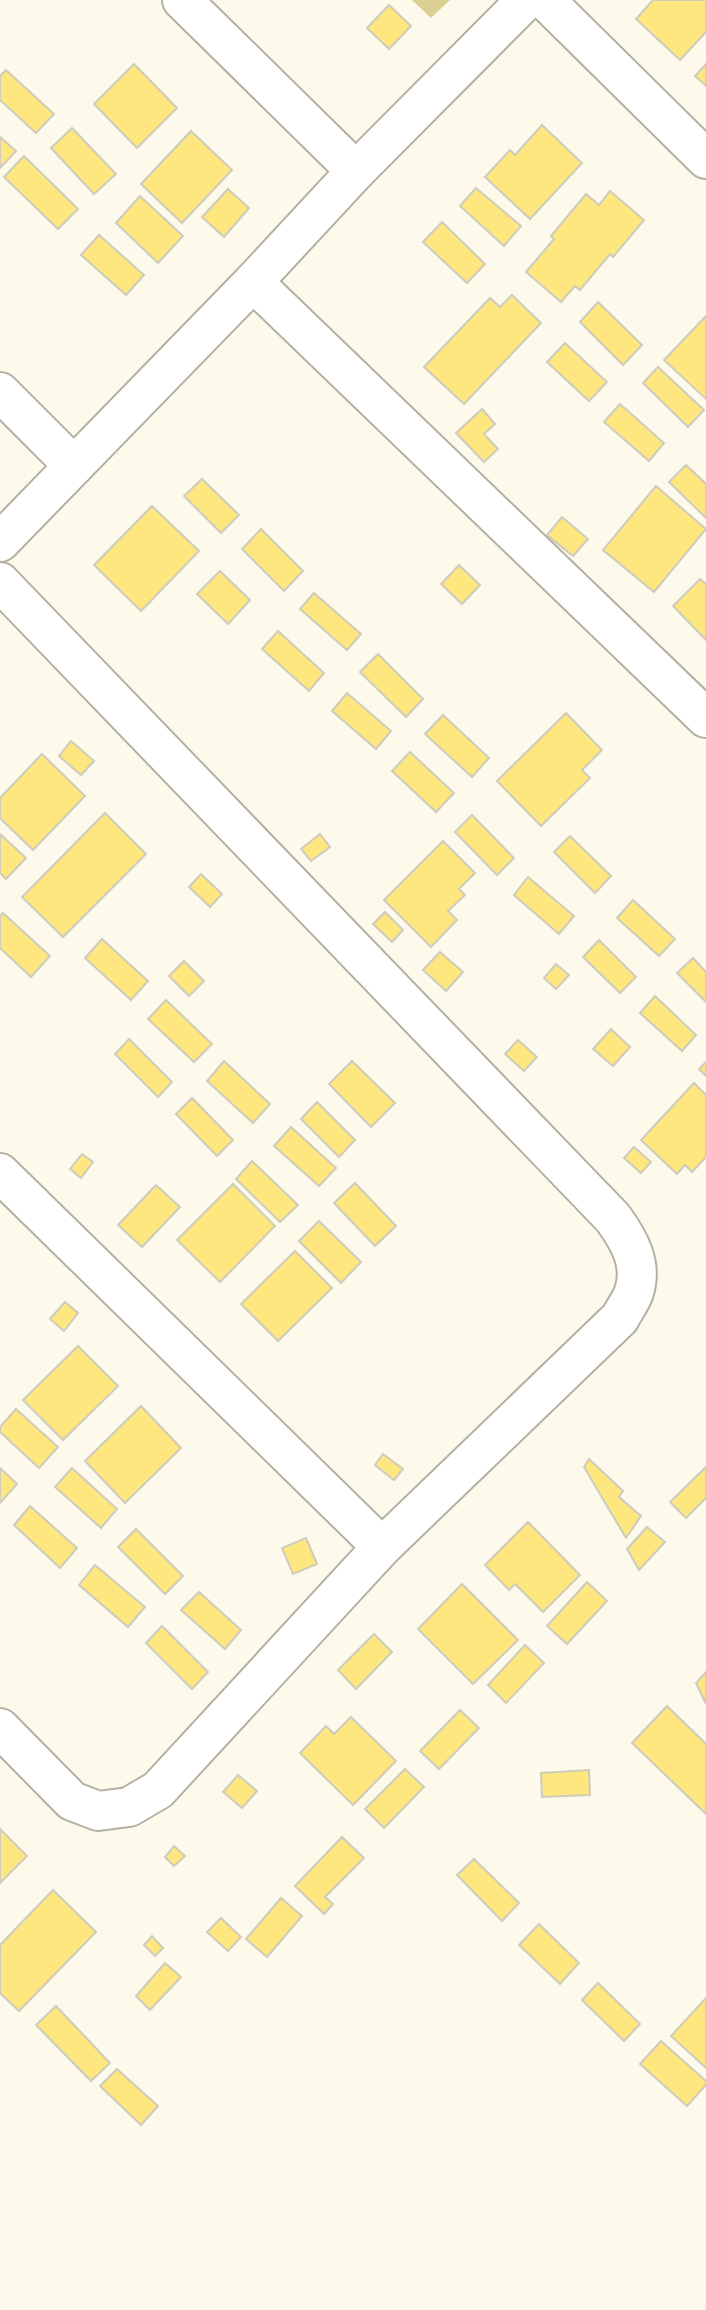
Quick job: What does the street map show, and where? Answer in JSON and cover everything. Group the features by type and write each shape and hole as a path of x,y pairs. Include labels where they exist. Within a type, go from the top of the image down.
{"street":[{"path":"183,0 356,171"},
{"path":"0,542 253,282 356,171 526,0"},
{"path":"545,0 706,159"},
{"path":"253,282 706,718"},
{"path":"0,392 75,466"},
{"path":"0,582 613,1218 630,1243 636,1267 634,1292 620,1318 382,1547 158,1790 129,1807 98,1811 72,1801 0,1728"},
{"path":"0,1173 382,1547"}],"shaded area":[{"path":"412,0 450,0 431,18"}],"building":[{"path":"653,0 706,0 706,32 680,60 636,19"},
{"path":"389,5 411,26 389,49 367,28"},
{"path":"134,64 177,108 137,148 94,104"},
{"path":"706,64 706,86 695,76"},
{"path":"6,70 54,114 36,133 0,100 0,76"},
{"path":"542,125 582,163 530,219 485,177 510,150 515,155"},
{"path":"72,128 116,174 94,194 51,148"},
{"path":"191,131 232,170 182,223 141,184"},
{"path":"0,137 16,151 0,168"},
{"path":"24,156 78,209 58,229 4,177"},
{"path":"476,188 521,226 504,246 460,206"},
{"path":"228,189 249,208 224,237 202,217"},
{"path":"610,191 644,220 613,257 610,254 580,290 575,286 561,302 526,272 554,239 551,236 586,194 599,205"},
{"path":"140,196 183,236 158,263 116,223"},
{"path":"442,222 485,264 467,283 423,242"},
{"path":"99,235 144,275 126,295 81,255"},
{"path":"512,295 541,323 464,404 424,367 490,298 500,307"},
{"path":"598,302 642,345 623,365 580,322"},
{"path":"706,316 706,399 664,360"},
{"path":"565,343 607,382 589,401 547,362"},
{"path":"658,367 704,410 688,427 643,383"},
{"path":"620,404 664,443 649,461 604,422"},
{"path":"482,409 495,424 484,434 498,449 484,462 456,433"},
{"path":"686,465 706,484 706,518 669,482"},
{"path":"202,479 239,515 221,533 184,496"},
{"path":"656,486 706,529 654,592 603,550"},
{"path":"152,506 199,551 141,611 94,565"},
{"path":"562,517 588,539 573,556 547,535"},
{"path":"261,529 303,571 284,591 242,549"},
{"path":"459,565 480,585 462,604 441,584"},
{"path":"220,571 250,600 228,624 197,594"},
{"path":"700,579 706,584 706,640 673,606"},
{"path":"314,593 361,634 347,650 300,609"},
{"path":"278,631 324,673 309,691 262,649"},
{"path":"378,654 423,699 406,717 360,672"},
{"path":"347,693 391,731 376,749 332,711"},
{"path":"566,713 602,750 582,770 590,778 541,826 497,781"},
{"path":"443,715 489,758 472,777 425,734"},
{"path":"71,741 94,761 81,775 59,756"},
{"path":"410,752 454,793 436,812 392,771"},
{"path":"42,754 85,796 33,850 0,818 0,798"},
{"path":"105,813 146,854 63,937 22,897"},
{"path":"472,815 514,858 497,875 455,832"},
{"path":"0,834 26,858 6,879 0,873"},
{"path":"320,834 330,847 311,861 301,849"},
{"path":"570,836 611,876 595,893 554,852"},
{"path":"443,841 475,873 459,889 465,895 448,911 457,920 431,947 384,900"},
{"path":"201,874 222,894 210,907 189,887"},
{"path":"528,877 574,916 559,934 514,895"},
{"path":"633,900 675,939 659,956 617,918"},
{"path":"385,912 403,930 392,942 373,924"},
{"path":"3,913 50,956 31,977 0,948 0,916"},
{"path":"102,939 148,981 131,1000 85,958"},
{"path":"599,940 636,977 620,993 583,957"},
{"path":"440,952 463,972 446,991 423,970"},
{"path":"693,958 706,972 706,1002 677,973"},
{"path":"184,961 204,981 189,996 169,976"},
{"path":"556,964 569,975 556,989 544,978"},
{"path":"655,996 696,1035 682,1051 640,1013"},
{"path":"166,1000 212,1044 194,1062 148,1019"},
{"path":"611,1029 630,1047 613,1066 593,1049"},
{"path":"129,1039 172,1082 158,1097 115,1054"},
{"path":"518,1040 537,1057 524,1071 505,1054"},
{"path":"224,1061 270,1104 253,1123 207,1081"},
{"path":"352,1061 395,1103 371,1127 329,1084"},
{"path":"706,1062 706,1076 699,1069"},
{"path":"694,1083 706,1095 706,1157 692,1172 685,1165 677,1174 641,1140"},
{"path":"192,1098 233,1140 217,1156 176,1114"},
{"path":"317,1102 355,1140 339,1157 301,1119"},
{"path":"291,1127 336,1168 319,1186 274,1146"},
{"path":"634,1147 651,1162 641,1173 624,1158"},
{"path":"82,1154 93,1162 81,1178 70,1169"},
{"path":"252,1161 298,1205 280,1222 236,1179"},
{"path":"355,1183 396,1226 375,1246 334,1203"},
{"path":"233,1184 275,1226 220,1282 177,1240"},
{"path":"156,1185 180,1207 142,1247 118,1225"},
{"path":"319,1221 361,1262 341,1283 299,1241"},
{"path":"295,1251 332,1288 278,1341 241,1304"},
{"path":"65,1302 78,1313 64,1331 50,1319"},
{"path":"78,1346 118,1386 63,1440 23,1400"},
{"path":"141,1406 181,1448 125,1503 85,1461"},
{"path":"16,1409 58,1447 39,1468 0,1432 0,1427"},
{"path":"383,1454 403,1469 394,1480 375,1465"},
{"path":"589,1459 623,1491 619,1497 641,1516 626,1538 584,1467"},
{"path":"706,1467 706,1498 686,1518 670,1502"},
{"path":"0,1468 17,1484 0,1503"},
{"path":"72,1468 117,1509 101,1528 55,1487"},
{"path":"30,1506 77,1548 60,1568 14,1525"},
{"path":"528,1522 580,1575 543,1612 515,1584 509,1590 485,1565"},
{"path":"647,1527 665,1542 639,1570 627,1549"},
{"path":"136,1529 183,1576 165,1594 118,1547"},
{"path":"306,1538 317,1564 293,1574 282,1548"},
{"path":"95,1565 145,1607 128,1627 79,1585"},
{"path":"587,1582 607,1601 567,1644 547,1626"},
{"path":"462,1584 518,1640 473,1684 418,1629"},
{"path":"199,1592 241,1630 225,1649 181,1610"},
{"path":"162,1626 208,1672 192,1689 146,1643"},
{"path":"374,1634 392,1652 356,1689 338,1670"},
{"path":"525,1645 544,1663 506,1703 488,1685"},
{"path":"706,1672 706,1704 696,1683"},
{"path":"667,1706 706,1744 706,1814 632,1743"},
{"path":"460,1710 479,1728 439,1769 420,1751"},
{"path":"351,1717 396,1761 353,1805 300,1753 326,1726 334,1734"},
{"path":"405,1769 424,1787 384,1828 365,1809"},
{"path":"589,1770 590,1795 542,1797 541,1773"},
{"path":"238,1775 257,1791 242,1808 223,1792"},
{"path":"0,1829 27,1856 0,1883"},
{"path":"342,1837 364,1858 325,1897 333,1904 324,1914 295,1886"},
{"path":"174,1846 185,1856 174,1866 165,1857"},
{"path":"474,1859 519,1903 502,1921 457,1875"},
{"path":"53,1890 96,1932 19,2011 0,1993 0,1945"},
{"path":"281,1898 302,1916 267,1957 246,1939"},
{"path":"221,1918 241,1937 228,1951 207,1932"},
{"path":"539,1924 579,1963 560,1984 519,1945"},
{"path":"152,1936 163,1948 155,1956 144,1945"},
{"path":"165,1963 181,1977 150,2010 136,1996"},
{"path":"598,1983 640,2024 624,2041 582,2000"},
{"path":"706,1998 706,2068 671,2036"},
{"path":"56,2006 110,2063 91,2081 36,2025"},
{"path":"661,2041 706,2081 706,2085 687,2106 640,2064"},
{"path":"117,2069 158,2106 141,2125 100,2086"}]}
